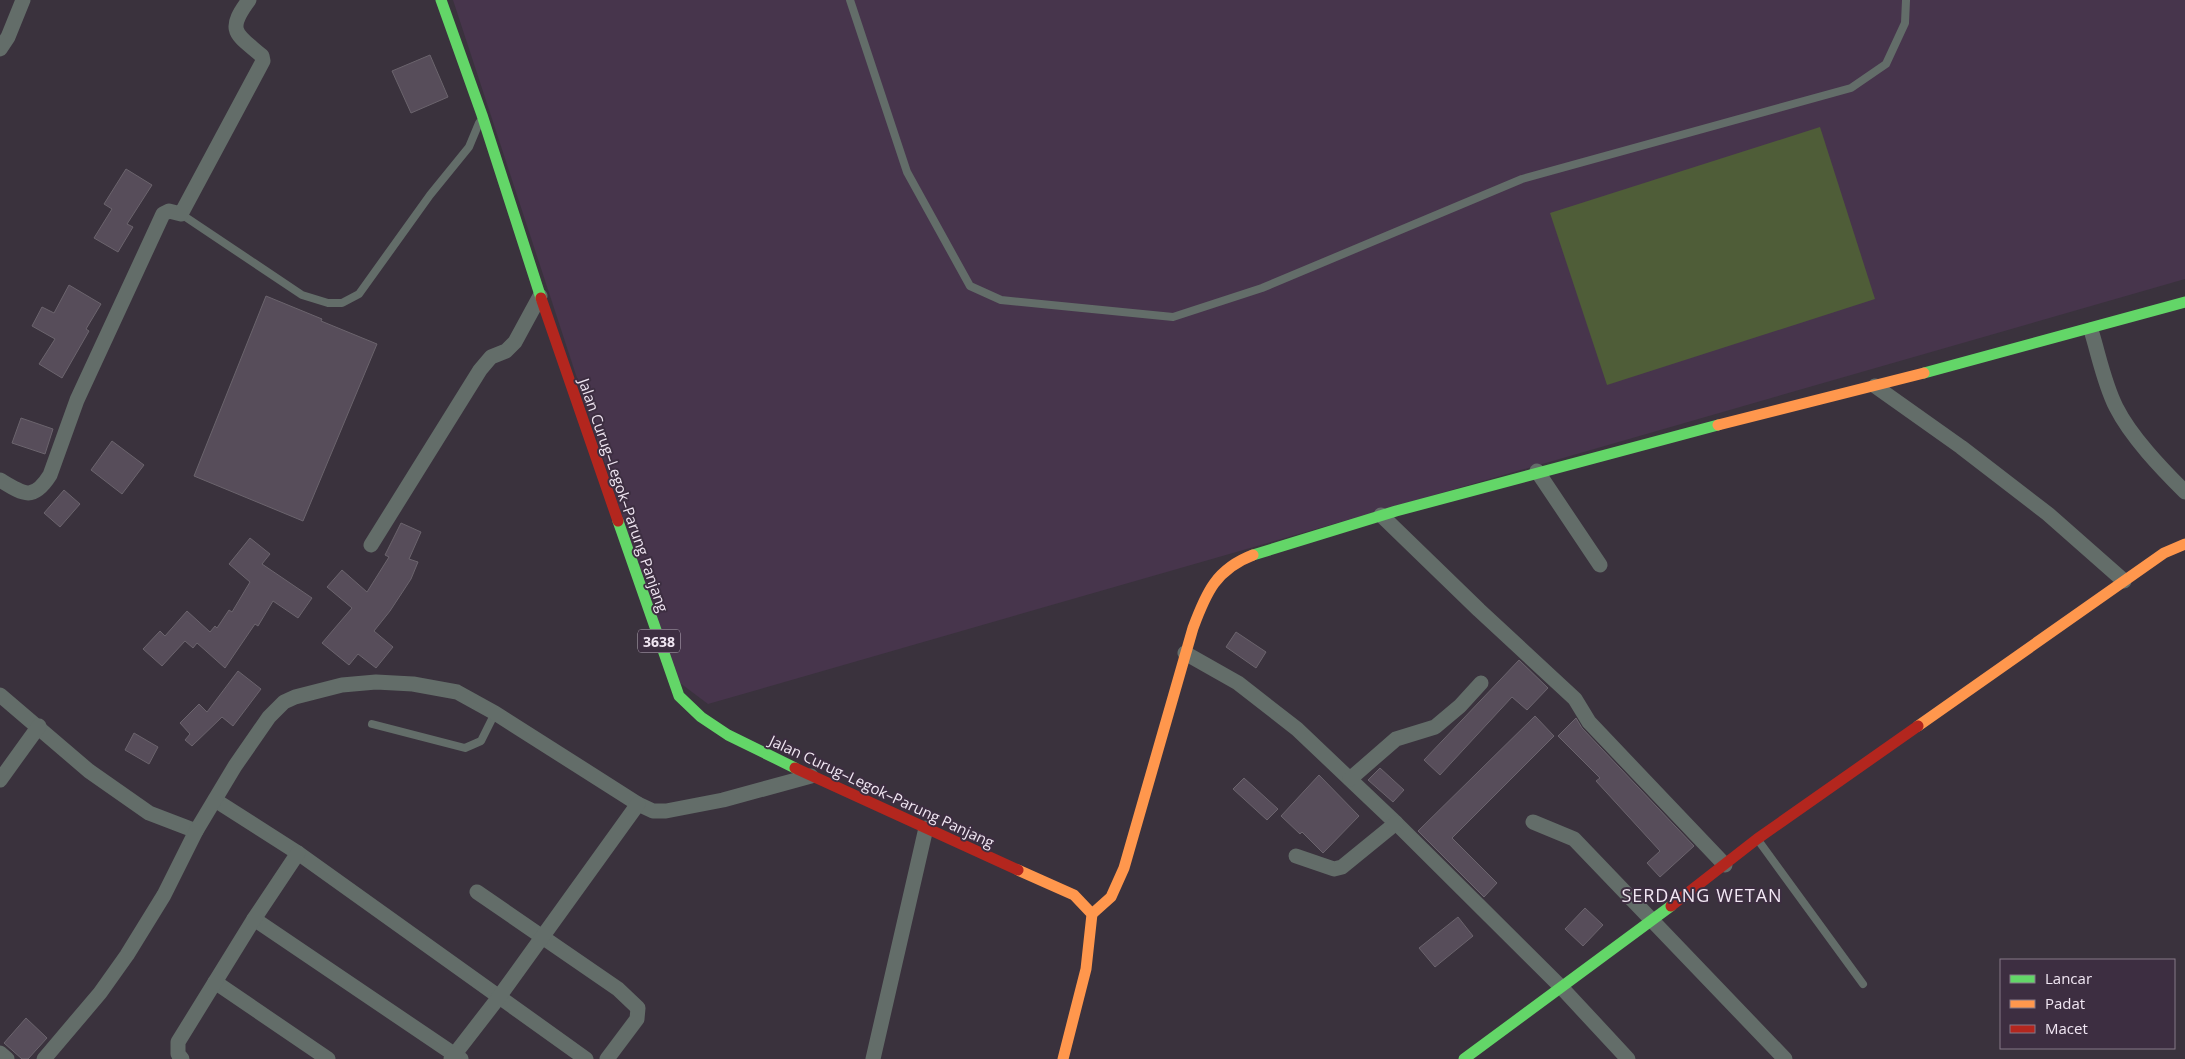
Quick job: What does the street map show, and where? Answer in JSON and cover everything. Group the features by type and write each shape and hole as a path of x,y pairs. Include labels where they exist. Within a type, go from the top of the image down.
{"main road":[{"name":"Jalan Curug–Legok–Parung Panjang","path":"441,0 482,115 540,296 679,696 701,717 728,735 811,776 1074,895 1092,914"},
{"path":"1063,1059 1088,961 1092,914 1111,897 1124,868 1185,653 1202,604 1212,585 1227,568 1250,557 1381,515 1537,471 2091,330 2185,302"},
{"path":"1464,1059 1653,920 1757,838 2164,552 2185,544"}],"street":[{"path":"0,49 8,37 23,0"},
{"path":"0,480 21,493 35,492 43,486 50,475 77,400 163,214 169,211 181,214 263,61 262,56 238,36 235,26 240,12 250,0"},
{"path":"371,545 475,376 491,357 506,351 515,342 540,296"},
{"path":"2091,330 2104,376 2118,410 2149,452 2185,492"},
{"path":"1875,386 1961,447 2040,508 2124,581"},
{"path":"1537,471 1600,565"},
{"path":"1381,515 1479,610 1575,698 1589,722 1725,865"},
{"path":"1185,653 1238,683 1297,729 1396,823 1562,988 1628,1059"},
{"path":"44,1059 100,994 127,956 164,895 196,832 215,800 269,717 284,702 295,697 342,685 376,682 413,684 457,692 494,713 638,804 653,810 666,811 723,800 811,776"},
{"path":"1350,779 1396,738 1435,727 1460,706 1481,683"},
{"path":"0,695 39,726 89,771 149,813 196,832"},
{"path":"0,780 39,726"},
{"path":"215,800 298,853 586,1059"},
{"path":"254,919 455,1057 638,804"},
{"path":"1532,822 1574,839 1785,1059"},
{"path":"1296,856 1334,869 1342,867 1396,823"},
{"path":"873,1059 926,828"},
{"path":"182,1059 178,1054 178,1042 254,919 298,853"},
{"path":"477,892 618,989 638,1008 638,1019 607,1059"},
{"path":"214,982 328,1059"},
{"path":"0,1053 7,1059"}],"lane":[{"path":"850,0 908,172 970,286 1001,300 1173,318 1262,288 1522,179 1851,88 1886,64 1905,23 1906,0"},
{"path":"181,214 302,295 328,303 342,303 359,294 430,195 469,147 482,115"},
{"path":"372,724 465,748 481,741 494,713"},
{"path":"1757,838 1863,984"}],"shaded area":[{"path":"453,0 2185,0 2185,279 708,704 676,680"}],"green space":[{"path":"1820,127 1875,299 1607,385 1550,213"}],"building":[{"path":"430,55 448,97 411,113 392,71"},
{"path":"126,169 152,185 127,224 133,227 118,252 94,238 112,209 104,204"},
{"path":"69,285 101,304 86,329 89,331 62,378 39,364 55,339 32,326 42,307 54,313"},
{"path":"266,296 377,344 303,521 194,476"},
{"path":"21,418 53,429 45,454 12,443"},
{"path":"112,441 144,465 122,494 91,470"},
{"path":"64,490 80,504 60,527 44,513"},
{"path":"401,523 421,532 409,559 418,562 411,579 374,631 393,647 376,668 358,654 349,665 322,643 352,608 327,587 342,570 367,592 389,557 385,555"},
{"path":"250,538 270,554 262,564 312,598 298,618 273,601 258,626 255,624 225,668 197,643 193,648 185,641 162,666 143,649 160,631 165,636 187,611 210,632 215,626 217,628 229,610 232,612 250,582 229,564"},
{"path":"1236,632 1266,652 1256,668 1226,647"},
{"path":"1519,660 1548,688 1527,710 1512,697 1440,775 1424,760"},
{"path":"238,671 261,689 233,726 222,717 192,746 185,740 190,734 180,723 199,704 207,712"},
{"path":"1535,716 1554,736 1452,838 1497,883 1484,897 1418,831"},
{"path":"1576,718 1582,728 1694,846 1660,877 1647,863 1660,851 1596,781 1600,778 1558,736"},
{"path":"134,733 158,747 149,764 125,750"},
{"path":"1380,768 1404,790 1393,802 1368,780"},
{"path":"1319,775 1359,816 1323,853 1302,832 1300,834 1281,816"},
{"path":"1244,778 1278,809 1267,820 1233,789"},
{"path":"1585,908 1603,925 1583,946 1565,929"},
{"path":"1458,917 1473,936 1435,967 1419,948"},
{"path":"26,1018 47,1038 28,1059 22,1059 4,1043"}],"traffic: fast":[{"path":"441,0 482,115 541,298"},
{"path":"1924,373 2185,302"},
{"path":"1253,555 1396,511 1718,425"},
{"path":"618,521 679,696 701,717 728,735 795,768"},
{"path":"1464,1059 1671,906"}],"traffic: slow":[{"path":"1718,425 1924,373"},
{"path":"1918,726 2164,553 2185,544"},
{"path":"1092,914 1111,897 1124,868 1193,628 1203,604 1208,593 1221,575 1230,567 1253,555"},
{"path":"1018,870 1074,895 1092,914 1086,969 1063,1059"}],"traffic: jam":[{"path":"541,298 618,521"},
{"path":"1671,906 1757,839 1918,726"},
{"path":"795,768 1018,870"}],"district":[{"name":"SERDANG WETAN","path":"1702,895"}]}
